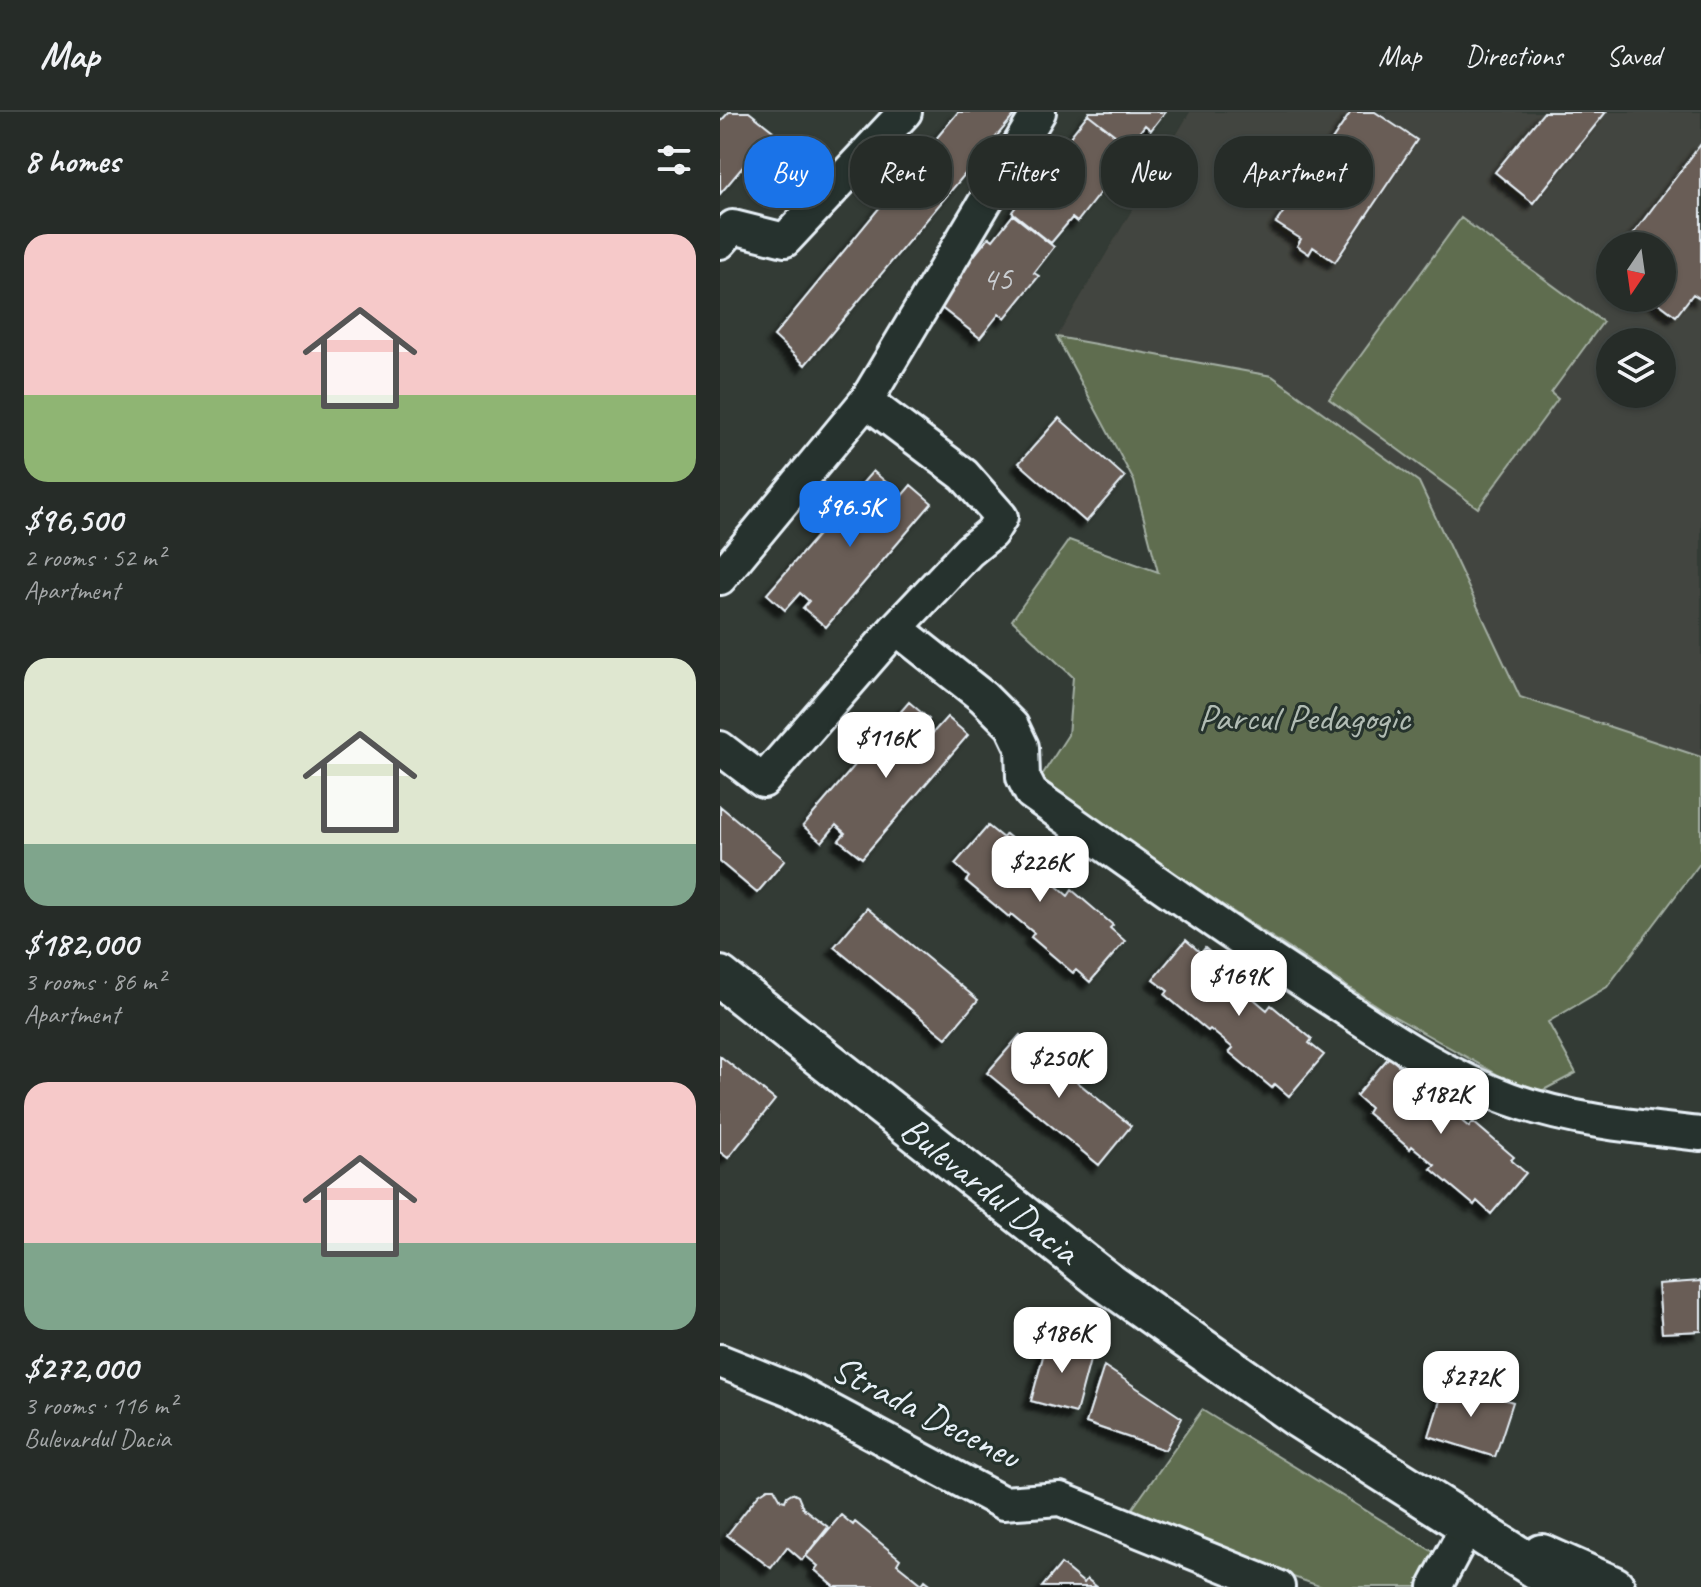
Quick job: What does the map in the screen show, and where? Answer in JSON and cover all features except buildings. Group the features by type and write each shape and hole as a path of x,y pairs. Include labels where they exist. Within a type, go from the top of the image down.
{"main road":[{"name":"Bulevardul Dacia","path":"720,977 1104,1280 1298,1417 1566,1587"},
{"name":"Bulevardul Dacia","path":"1469,1523 1614,1587"}],"street":[{"path":"720,242 733,227 785,240 905,112"},
{"path":"720,578 866,401 1039,112"},
{"path":"720,748 763,781 896,628 969,551 991,533 1001,517 964,475 866,401"},
{"path":"896,628 983,697 1012,726 1022,747 1023,777 1031,793 1186,903 1370,1025 1455,1077 1515,1101 1572,1116 1701,1134"},
{"name":"Strada Deceneu","path":"720,1361 792,1390 1003,1503 1060,1499 1278,1587"},
{"path":"1435,1587 1469,1523"}],"shaded area":[{"path":"1190,112 1701,112 1701,757 1520,697 1419,482 1272,376 1057,337 1133,208 1198,208 1198,136 1176,136"}],"green space":[{"path":"1461,218 1603,322 1551,393 1558,399 1478,508 1329,399"},
{"name":"Parcul Pedagogic","path":"1057,337 1272,376 1419,482 1520,697 1701,757 1701,862 1607,987 1548,1022 1576,1073 1534,1095 1383,1010 1037,783 1068,735 1073,677 1012,620 1069,540 1158,572 1134,481"},
{"path":"1202,1410 1440,1556 1427,1587 1322,1587 1253,1563 1130,1512"}]}
